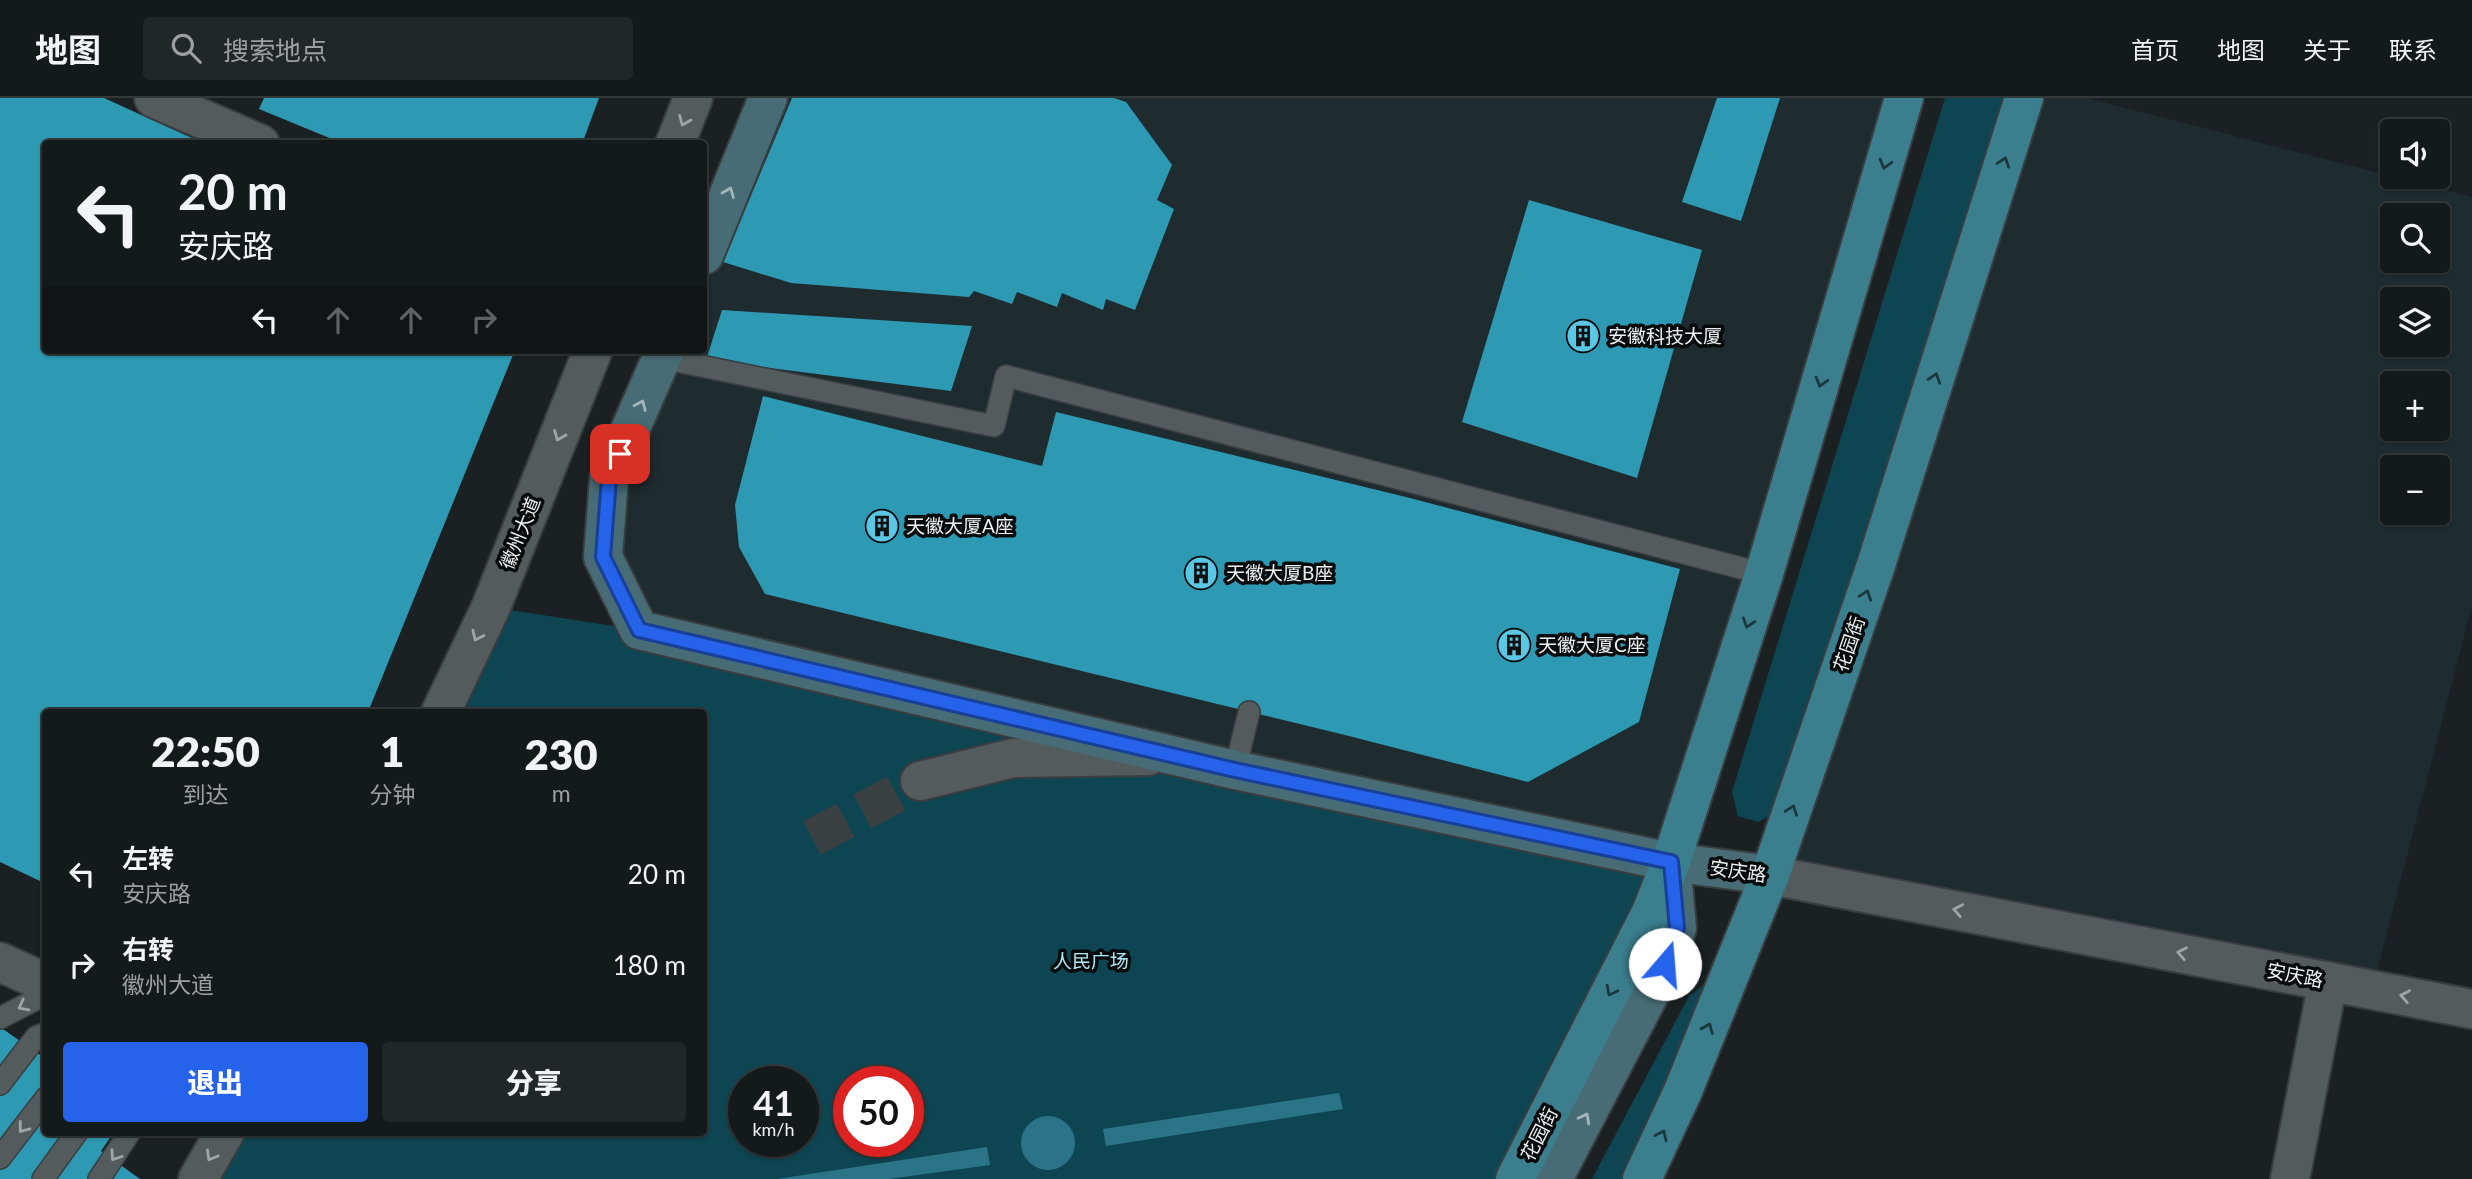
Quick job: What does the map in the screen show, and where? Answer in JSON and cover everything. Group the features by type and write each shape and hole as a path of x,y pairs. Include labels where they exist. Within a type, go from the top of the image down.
{"main road":[{"path":"707,249 768,98"},
{"name":"花园街","path":"1516,1179 1651,912 1671,862 1765,574 1904,98"},
{"name":"花园街","path":"1642,1179 1683,1091 1770,875 1876,565 2024,98"},
{"name":"安庆路","path":"663,354 609,478 603,557 639,630 1235,770 1671,862 1770,875"},
{"name":"花园街","path":"1553,1179 1665,964 1677,928 1671,862"}],"street":[{"path":"154,98 251,140"},
{"path":"677,140 693,98"},
{"name":"徽州大道","path":"442,709 491,607 591,354"},
{"path":"920,780 1013,758 1174,756"},
{"name":"安庆路","path":"1770,875 2472,1009"},
{"path":"4,967 42,981"},
{"path":"2290,1179 2328,981"},
{"path":"198,1179 223,1136"}],"lane":[{"path":"663,354 994,426 1006,376 1765,574"},
{"path":"1235,770 1249,712"},
{"path":"0,1018 42,997"},
{"path":"0,1084 36,1037 42,1034"},
{"path":"0,1158 42,1103"},
{"path":"43,1179 75,1136"},
{"path":"99,1179 127,1136"}],"shaded area":[{"path":"768,98 1904,98 1671,862 639,630 603,557 664,354 707,354 707,248"},
{"path":"2024,98 2087,98 2380,173 2380,189 2441,189 2472,197 2472,606 2372,990 1770,875"},
{"path":"1339,1093 1343,1109 1106,1146 1103,1129"},
{"path":"1048,1116 1067,1124 1075,1143 1067,1162 1048,1170 1029,1162 1021,1143 1029,1124"},
{"path":"987,1147 990,1165 889,1179 777,1179 924,1157"}],"green space":[{"path":"1945,98 2007,98 1781,810 1758,822 1738,816 1732,792"},
{"name":"人民广场","path":"491,607 639,630 1671,862 1515,1179 198,1179 223,1136 707,1136 707,709 442,709"},
{"path":"1706,983 1641,1179 1592,1179 1689,996"}],"building":[{"path":"0,98 104,98 196,140 42,140 42,354 513,354 369,709 42,709 42,882 0,862"},
{"path":"264,98 599,98 583,140 334,140 259,109"},
{"path":"792,98 1114,98 1126,102 1172,165 1157,200 1174,209 1135,310 1106,299 1103,310 1062,293 1057,307 1017,292 1012,304 974,291 969,297 791,283 723,262"},
{"path":"1717,98 1780,98 1741,221 1682,202"},
{"name":"安徽科技大厦","path":"1529,200 1702,250 1637,478 1462,422"},
{"path":"722,310 972,326 951,391 706,360"},
{"path":"763,396 1042,466 1056,412 1406,497 1680,569 1639,722 1528,782 765,594 739,547 735,505"},
{"path":"0,1027 42,1056 42,1136 111,1136 101,1151 140,1179 0,1179"}],"tunnel":[{"path":"812,838 920,781"}],"place":[{"name":"安徽科技大厦","path":"1583,336"},
{"name":"天徽大厦A座","path":"882,526"},
{"name":"天徽大厦B座","path":"1201,573"},
{"name":"天徽大厦C座","path":"1514,645"}],"route":[{"path":"620,454 609,478 603,557 639,630 1235,770 1671,862 1677,928 1665,964"}]}
